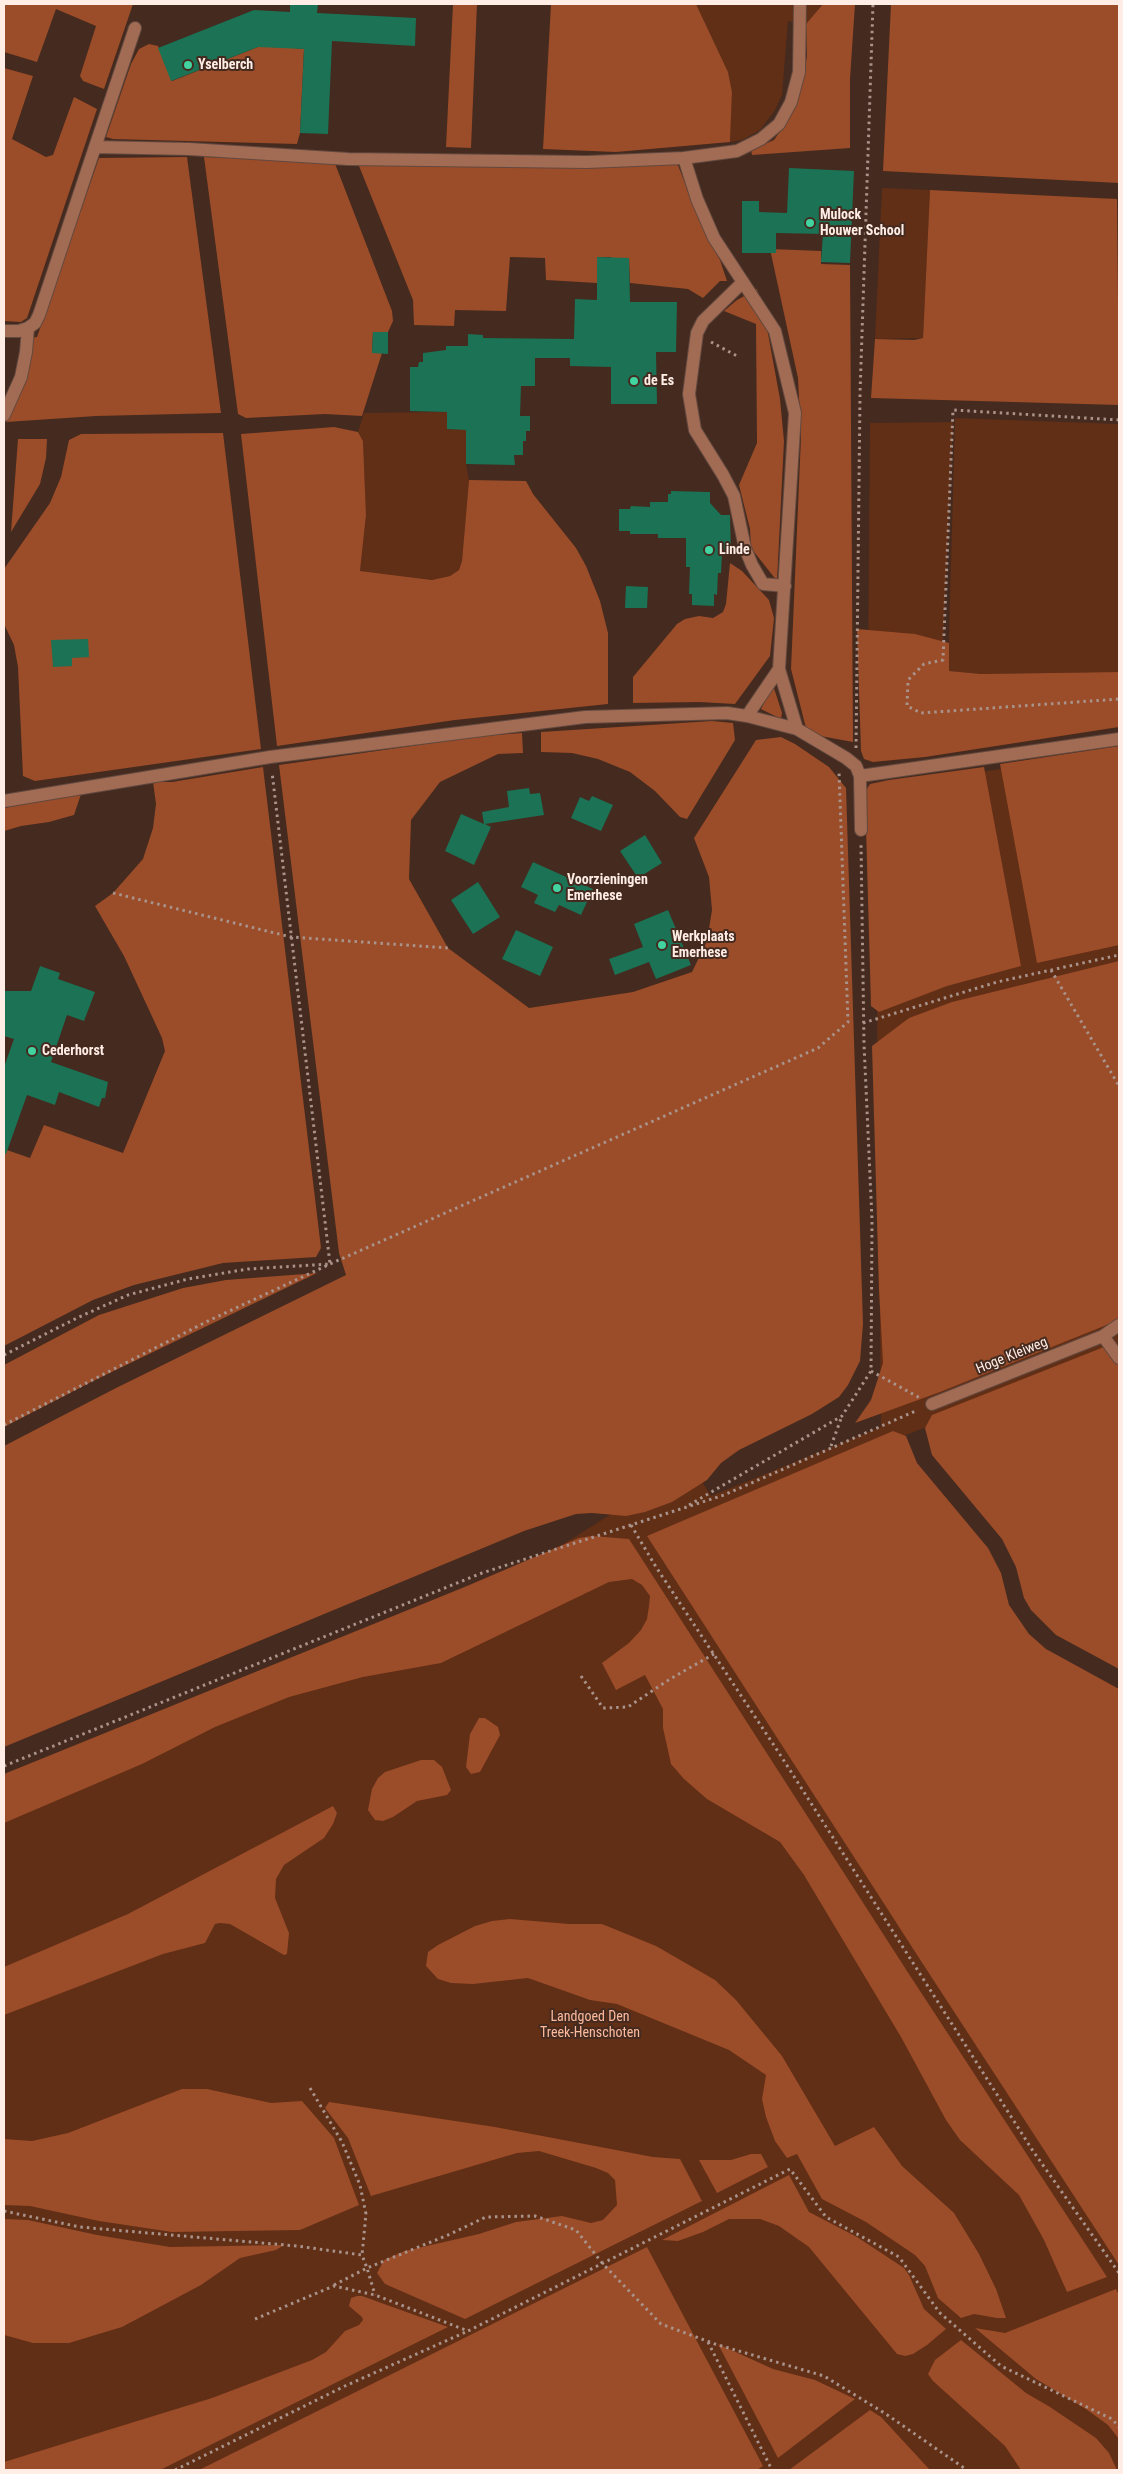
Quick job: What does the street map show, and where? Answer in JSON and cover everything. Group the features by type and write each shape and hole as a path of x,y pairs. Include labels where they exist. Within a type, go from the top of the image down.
{"street":[{"path":"95,147 189,148 348,159 586,162 684,158 736,152 761,139 779,124 791,102 799,72 800,4"},
{"path":"4,331 18,331 28,328 35,323 39,315 135,28"},
{"path":"684,158 697,199 714,238 775,332 795,413 786,586 779,669 797,729"},
{"path":"743,282 703,321 700,327 690,368 689,394 695,430 734,496 745,548 752,564 763,584 786,586"},
{"path":"4,415 21,377 28,328"},
{"path":"747,716 779,669"},
{"path":"4,801 270,757 584,717 726,714 747,716 797,729 838,752 858,771 861,830"},
{"path":"858,771 1119,739"},
{"name":"Hoge Kleiweg","path":"932,1404 1103,1336 1119,1326"},
{"path":"1103,1336 1119,1358"}],"path":[{"path":"858,771 860,394 873,4"},
{"path":"718,345 739,358"},
{"path":"1119,420 953,410 943,660 924,664 908,680 907,706 922,713 1119,699"},
{"path":"4,1425 210,1320 330,1264 818,1048 848,1022 838,752"},
{"path":"270,757 330,1264"},
{"path":"831,1447 842,1416 871,1371 872,1220 863,1023 861,830"},
{"path":"113,893 291,937 448,948"},
{"path":"863,1023 997,982 1119,955"},
{"path":"1050,970 1119,1086"},
{"path":"4,1356 76,1318 128,1295 188,1279 248,1269 330,1264"},
{"path":"871,1371 932,1404"},
{"path":"4,1766 482,1573 724,1495 932,1404"},
{"path":"683,1508 842,1416"},
{"path":"631,1525 656,1567 714,1654 1033,2151 1119,2273"},
{"path":"581,1676 603,1708 628,1707 670,1679 714,1654"},
{"path":"310,2088 342,2142 360,2185 366,2214 362,2255 375,2296"},
{"path":"175,2470 345,2386 468,2330 525,2300 603,2264 790,2169 826,2217 899,2258 940,2313 1001,2366 1112,2418 1119,2427"},
{"path":"4,2211 80,2227 297,2246 362,2255"},
{"path":"255,2319 334,2286 367,2268 448,2235 486,2217 535,2216 576,2230 603,2264 661,2324 708,2342 824,2376 886,2414 967,2470"},
{"path":"334,2286 375,2296 468,2330"},
{"path":"708,2342 772,2470"}],"green space":[{"path":"696,4 823,4 806,24 788,21 782,95 775,110 760,130 742,140 730,142 732,92 728,72"},
{"path":"882,188 930,190 923,338 875,339"},
{"path":"447,400 447,429 477,430 466,436 466,464 469,480 462,561 459,570 450,576 432,580 360,571 366,515 363,441 358,432 364,413 441,412"},
{"path":"955,418 1119,424 1119,672 981,674 948,671"},
{"path":"953,422 943,645 868,674 870,423"},
{"name":"Landgoed Den Treek-Henschoten","path":"1119,751 1119,1544 1025,1388 891,1441 1119,2144 1119,2470 4,2470 4,1782 506,1580 691,1464 711,1496 881,1427 875,788"}],"shaded area":[{"path":"4,4 133,4 104,89 83,81 80,76 96,26 56,9 37,62 4,52"},
{"path":"453,4 477,4 471,148 446,147"},
{"path":"551,4 696,4 728,72 732,92 730,142 616,152 543,149"},
{"path":"823,4 855,4 850,79 850,148 752,155 751,150 774,140 790,117 802,85 807,56 806,24"},
{"path":"891,4 1119,4 1119,183 883,171"},
{"path":"149,44 158,46 172,81 263,45 304,49 300,133 297,144 113,139 106,137 131,64 139,49"},
{"path":"4,68 33,76 12,139 46,157 53,155 74,97 97,109 27,318 21,322 4,321"},
{"path":"187,157 221,413 96,416 6,422 22,383 28,338 37,337 99,158"},
{"path":"204,157 334,161 392,311 393,321 388,332 373,332 372,353 382,353 362,416 325,414 246,418 238,414"},
{"path":"357,161 677,163 707,237 720,260 727,281 720,281 703,298 688,289 630,283 629,258 611,259 611,257 598,257 597,283 546,280 545,258 510,257 506,311 455,310 454,326 414,325 413,300"},
{"path":"930,190 1117,199 1119,405 871,398 875,339 914,340 923,338"},
{"path":"770,249 821,251 821,264 850,265 853,742 807,732 791,669 801,437 798,378"},
{"path":"757,289 767,328 780,399 784,441 777,581 751,548 750,529 739,485 757,443 756,324 724,311 737,300"},
{"path":"334,427 358,432 363,441 366,515 360,571 432,580 450,576 459,570 462,561 469,480 526,481 533,494 576,548 586,566 600,601 608,633 608,704 455,720 277,746 241,434"},
{"path":"223,433 261,749 35,781 23,776 18,667 14,645 4,624 4,569 50,503 61,477 69,440 81,434"},
{"path":"18,439 47,439 46,458 40,484 11,532"},
{"path":"730,563 742,571 769,600 774,618 770,656 735,704 699,702 633,703 633,677 677,624 685,619 699,616 713,618 723,612 726,604"},
{"path":"857,629 915,634 949,643 949,671 981,674 1119,672 1119,727 925,757 873,762 864,759 861,751"},
{"path":"773,685 782,713 781,719 761,709"},
{"path":"712,721 733,723 735,740 687,819 680,817 655,791 630,772 598,759 572,753 541,752 541,732"},
{"path":"522,733 523,753 498,754 440,782 411,820 409,879 448,948 529,1008 633,992 692,972 707,941 712,910 709,877 694,838 756,740 781,737 795,744 829,767 846,788 863,1324 860,1361 848,1385 839,1397 812,1414 739,1450 721,1463 707,1480 672,1502 645,1512 626,1516 592,1513 576,1514 524,1531 4,1747 4,1446 116,1388 346,1275 339,1253 279,765 481,736"},
{"path":"1119,746 1119,945 1037,963 1000,764"},
{"path":"263,767 321,1248 316,1257 223,1263 134,1285 93,1300 4,1346 4,1149 30,1158 44,1125 123,1153 165,1051 162,1038 124,956 95,906 113,893 143,859 153,828 156,804 153,782 172,782"},
{"path":"984,767 1021,966 947,986 879,1012 871,1006 865,792 870,784 889,780"},
{"path":"81,794 74,815 4,831 4,808"},
{"path":"1119,961 1119,1320 940,1392 855,1423 871,1400 883,1363 872,1046 909,1018 952,1002"},
{"path":"317,1273 93,1381 4,1427 4,1365 99,1315 183,1288 226,1280"},
{"path":"1109,1345 1119,1357 1119,1669 1056,1635 1031,1610 1024,1598 1016,1567 1002,1539 932,1455 925,1428 932,1415"},
{"path":"893,1431 906,1436 917,1463 988,1548 1001,1573 1009,1605 1029,1634 1046,1649 1119,1689 1119,2265 647,1536"},
{"path":"592,1536 629,1539 907,1971 1107,2277 1067,2292 1044,2240 1019,2195 960,2140 946,2120 901,2037 804,1875 780,1842 707,1799 684,1779 671,1764 663,1728 663,1709 645,1675 616,1690 602,1663 629,1643 641,1630 647,1619 649,1606 650,1596 642,1585 632,1579 609,1582 441,1663 363,1677 289,1697 215,1727 142,1764 4,1823 4,1774 467,1586 579,1538"},
{"path":"479,1718 485,1718 498,1727 500,1735 480,1772 471,1774 466,1767 470,1734"},
{"path":"421,1760 434,1760 442,1767 451,1790 447,1795 417,1801 393,1817 383,1821 375,1820 368,1810 372,1789 378,1778 385,1772"},
{"path":"333,1806 337,1813 333,1824 324,1838 284,1865 276,1879 275,1898 289,1933 287,1954 284,1955 230,1924 215,1924 205,1943 163,1954 4,2015 4,1967 128,1914"},
{"path":"510,1919 569,1924 602,1924 656,1946 715,1980 736,2000 782,2056 835,2146 874,2127 902,2166 954,2213 979,2254 996,2289 1006,2318 974,2314 961,2318 938,2298 925,2266 915,2255 866,2222 822,2199 797,2154 787,2158 775,2141 766,2117 762,2099 766,2075 729,2050 617,2004 590,2000 528,1978 473,1984 451,1983 438,1979 426,1966 428,1952 438,1945 475,1926 492,1921"},
{"path":"182,2089 207,2089 271,2103 302,2101 334,2138 359,2205 300,2230 172,2232 99,2221 30,2206 4,2205 4,2139 32,2141 68,2133"},
{"path":"329,2102 495,2127 653,2157 680,2159 702,2201 465,2319 385,2284 377,2273 384,2260 405,2251 479,2234 516,2222 562,2216 591,2223 603,2220 617,2205 615,2180 608,2173 596,2168 539,2151 517,2153 371,2196 348,2138 325,2108"},
{"path":"751,2154 761,2154 768,2167 717,2193 699,2160 731,2160"},
{"path":"789,2175 809,2212 857,2237 904,2268 924,2309 946,2329 913,2354 905,2356 897,2354 809,2247 779,2226 760,2219 729,2219 703,2232 678,2241 662,2240"},
{"path":"4,2219 28,2220 97,2235 170,2247 284,2245 276,2250 240,2258 201,2285 122,2327 69,2343 33,2343 4,2335"},
{"path":"647,2247 763,2466 757,2470 199,2470"},
{"path":"1116,2289 1119,2295 1119,2439 1108,2425 1086,2409 1036,2379 975,2328 1005,2333"},
{"path":"362,2296 448,2327 160,2470 4,2470 4,2462 212,2398 312,2360 326,2352 345,2331 359,2325 363,2320 349,2306 351,2298"},
{"path":"961,2340 1026,2393 1096,2438 1109,2453 1117,2470 1021,2470 1005,2446 933,2381 928,2374 935,2360"},
{"path":"718,2344 773,2369 815,2380 855,2399 778,2458"},
{"path":"870,2410 881,2417 930,2470 789,2470"}],"building":[{"name":"Yselberch","path":"290,4 318,4 317,13 416,18 415,46 332,41 328,134 300,133 304,49 258,47 171,81 158,48 254,10 290,12"},
{"name":"Mulock Houwer School","path":"789,168 854,171 850,263 821,262 823,234 776,233 776,253 742,253 742,201 759,201 759,212 787,213"},
{"name":"de Es","path":"597,257 629,258 630,302 677,302 676,352 656,352 657,404 611,404 611,367 570,366 570,358 535,358 535,386 521,386 520,416 530,416 530,431 526,431 526,441 523,441 523,455 514,455 515,465 466,464 466,430 447,429 447,412 410,411 410,367 418,367 419,362 423,362 423,353 446,350 446,346 468,346 468,334 483,335 483,338 574,339 575,299 597,300"},
{"path":"373,332 388,332 388,354 372,353"},
{"name":"Linde","path":"671,491 710,492 710,503 721,515 730,515 731,554 722,554 721,573 718,573 717,595 714,594 714,606 692,605 692,594 689,594 690,567 686,567 686,538 658,538 658,534 630,534 630,531 619,531 619,509 630,509 631,506 650,507 650,502 668,502 668,494 671,494"},
{"path":"626,586 648,587 647,608 625,608"},
{"path":"88,639 89,657 72,658 72,666 53,667 51,640"},
{"path":"529,788 530,794 540,793 544,815 485,824 491,827 474,865 445,851 461,814 484,824 482,812 509,807 507,791"},
{"path":"592,796 613,805 601,831 571,818 580,797 589,801"},
{"path":"645,835 662,863 638,878 620,851"},
{"name":"Voorzieningen Emerhese","path":"533,862 593,889 581,915 559,905 555,912 534,903 538,895 521,887"},
{"path":"478,882 500,917 473,934 451,900"},
{"name":"Werkplaats Emerhese","path":"668,910 691,965 656,979 649,962 615,975 609,959 643,947 634,924"},
{"path":"516,930 553,947 540,976 502,959"},
{"name":"Cederhorst","path":"40,966 60,973 58,979 95,992 84,1021 67,1015 51,1062 108,1082 105,1098 102,1098 99,1107 59,1092 55,1105 27,1095 6,1154 4,1153 4,1067 14,1039 4,1036 4,991 31,991"}],"place":[{"name":"Yselberch","path":"188,65"},
{"name":"Mulock Houwer School","path":"810,223"},
{"name":"de Es","path":"634,381"},
{"name":"Linde","path":"709,550"},
{"name":"Voorzieningen Emerhese","path":"557,888"},
{"name":"Werkplaats Emerhese","path":"662,945"},
{"name":"Cederhorst","path":"32,1051"}]}
